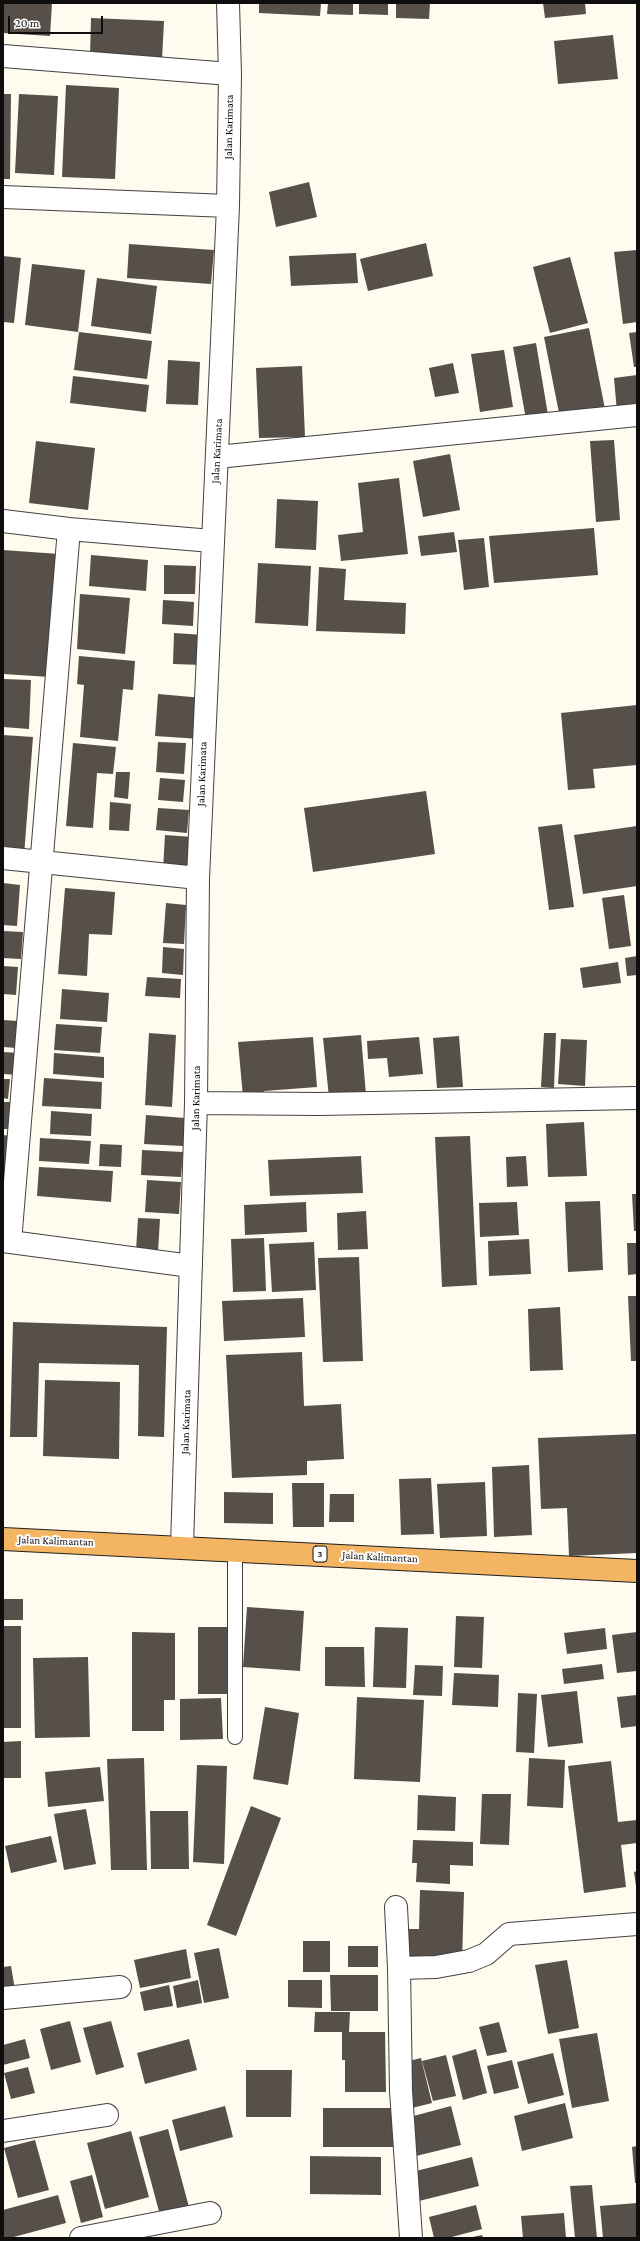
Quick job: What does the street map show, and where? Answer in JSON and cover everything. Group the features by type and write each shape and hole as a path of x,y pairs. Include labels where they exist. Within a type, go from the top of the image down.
{"highway":[{"name":"Jalan Kalimantan","path":"3,1539 182,1546 637,1571"}],"street":[{"name":"Jalan Karimata","path":"182,1546 196,1103 198,878 228,206 230,74 228,3"},
{"path":"3,56 230,74"},
{"path":"3,197 228,206"},
{"path":"217,457 637,415"},
{"path":"3,521 69,529 212,540"},
{"path":"69,529 41,862 6,1241 192,1266"},
{"path":"3,858 198,878"},
{"path":"196,1103 319,1104 637,1098"},
{"path":"396,1907 399,1968 401,2091 411,2238"},
{"path":"399,1968 436,1967 469,1961 486,1954 509,1934 637,1924"},
{"path":"3,1998 120,1987"},
{"path":"3,2131 107,2115"},
{"path":"81,2238 210,2213"}],"lane":[{"path":"235,1549 235,1737"}],"building":[{"path":"3,3 52,3 50,36 3,33"},
{"path":"259,3 321,3 320,16 259,13"},
{"path":"328,3 353,3 353,15 327,14"},
{"path":"359,3 388,3 388,15 359,14"},
{"path":"396,3 430,3 429,19 396,18"},
{"path":"543,3 585,3 586,14 545,18"},
{"path":"91,18 164,21 162,60 90,57"},
{"path":"613,35 618,79 558,84 554,41"},
{"path":"66,85 119,88 115,179 62,177"},
{"path":"3,94 11,94 10,179 3,179"},
{"path":"19,94 58,96 54,175 15,173"},
{"path":"309,182 317,217 276,227 269,192"},
{"path":"426,243 433,276 368,291 360,259"},
{"path":"129,244 214,250 211,284 127,278"},
{"path":"637,250 637,322 623,324 614,252"},
{"path":"356,253 358,283 291,286 289,256"},
{"path":"3,256 21,258 14,323 3,322"},
{"path":"570,257 588,323 550,333 533,267"},
{"path":"32,264 85,270 78,332 25,325"},
{"path":"97,278 157,286 151,334 91,326"},
{"path":"589,328 605,409 560,418 544,337"},
{"path":"79,332 152,341 147,379 74,370"},
{"path":"637,332 637,367 634,367 629,333"},
{"path":"536,343 549,421 527,425 513,347"},
{"path":"504,350 513,407 480,412 471,354"},
{"path":"168,360 200,362 198,405 166,404"},
{"path":"453,363 459,393 435,397 429,368"},
{"path":"302,366 305,437 259,438 256,368"},
{"path":"637,375 637,410 617,412 614,378"},
{"path":"73,376 149,385 146,412 70,403"},
{"path":"614,440 620,520 596,522 590,441"},
{"path":"36,441 95,448 88,510 29,503"},
{"path":"450,454 460,510 423,517 413,461"},
{"path":"399,478 408,554 341,561 338,535 363,532 358,483"},
{"path":"277,499 318,501 316,550 275,548"},
{"path":"594,528 598,575 494,583 489,536"},
{"path":"454,532 457,552 421,556 418,536"},
{"path":"484,538 489,587 464,590 458,540"},
{"path":"3,550 59,554 50,677 3,674"},
{"path":"91,555 148,560 146,591 89,586"},
{"path":"258,563 311,566 308,626 255,623"},
{"path":"164,565 196,566 195,594 164,594"},
{"path":"319,567 346,569 344,600 406,603 405,634 316,631"},
{"path":"80,594 130,598 125,654 77,649"},
{"path":"163,600 194,602 193,626 162,624"},
{"path":"174,633 204,635 203,665 173,664"},
{"path":"79,656 135,661 133,690 123,689 118,741 80,737 84,685 77,684"},
{"path":"3,679 31,680 29,729 3,727"},
{"path":"158,694 203,698 200,739 155,736"},
{"path":"637,705 637,765 593,769 595,788 568,790 561,713"},
{"path":"3,735 33,737 24,856 3,854"},
{"path":"158,742 186,743 184,774 156,772"},
{"path":"73,743 116,747 113,774 97,773 93,828 66,826"},
{"path":"116,772 130,772 128,799 114,797"},
{"path":"160,778 185,780 183,802 158,800"},
{"path":"426,791 435,854 313,872 304,808"},
{"path":"110,802 131,804 129,831 109,830"},
{"path":"158,808 189,810 187,833 156,830"},
{"path":"562,824 574,907 549,910 538,827"},
{"path":"637,826 637,886 583,894 574,835"},
{"path":"165,835 193,837 190,871 163,870"},
{"path":"3,883 20,885 17,926 3,925"},
{"path":"65,888 115,892 112,935 89,934 87,976 58,974"},
{"path":"624,895 631,946 609,949 602,898"},
{"path":"166,903 186,905 184,944 163,943"},
{"path":"3,931 23,932 21,959 3,958"},
{"path":"163,947 184,949 183,975 162,973"},
{"path":"637,956 637,975 627,976 625,958"},
{"path":"618,962 621,983 583,988 580,968"},
{"path":"3,966 18,967 16,995 3,994"},
{"path":"147,977 181,979 180,998 145,996"},
{"path":"62,989 109,993 107,1022 60,1019"},
{"path":"3,1020 18,1021 17,1048 3,1047"},
{"path":"56,1024 102,1027 100,1053 54,1050"},
{"path":"149,1033 176,1035 172,1107 145,1105"},
{"path":"544,1033 556,1033 554,1088 541,1087"},
{"path":"361,1035 366,1095 329,1098 323,1038"},
{"path":"459,1036 463,1087 437,1088 433,1038"},
{"path":"313,1037 317,1087 264,1091 265,1096 243,1097 238,1042"},
{"path":"419,1037 423,1074 389,1077 387,1058 368,1059 367,1041"},
{"path":"561,1039 587,1040 585,1086 558,1084"},
{"path":"3,1052 20,1053 18,1075 3,1074"},
{"path":"54,1053 104,1057 104,1078 53,1074"},
{"path":"44,1078 102,1082 101,1109 42,1106"},
{"path":"3,1079 10,1079 8,1099 3,1098"},
{"path":"3,1102 11,1102 10,1129 3,1129"},
{"path":"51,1111 92,1114 91,1136 50,1134"},
{"path":"146,1115 185,1118 183,1146 144,1144"},
{"path":"584,1122 587,1176 548,1177 546,1124"},
{"path":"3,1135 12,1136 8,1186 3,1186"},
{"path":"470,1136 477,1285 442,1287 435,1137"},
{"path":"40,1138 91,1141 89,1164 39,1161"},
{"path":"100,1144 122,1145 121,1167 99,1166"},
{"path":"142,1150 183,1152 181,1177 141,1175"},
{"path":"361,1156 363,1193 270,1196 268,1160"},
{"path":"526,1156 528,1186 507,1187 506,1157"},
{"path":"39,1167 113,1171 111,1202 37,1196"},
{"path":"147,1180 181,1182 179,1214 145,1212"},
{"path":"632,1194 637,1194 637,1231 634,1231"},
{"path":"600,1201 603,1270 568,1272 565,1202"},
{"path":"306,1202 307,1232 245,1235 244,1205"},
{"path":"517,1202 519,1235 480,1237 479,1203"},
{"path":"366,1211 368,1249 338,1250 337,1213"},
{"path":"138,1218 160,1219 158,1252 136,1251"},
{"path":"264,1238 266,1291 233,1292 231,1239"},
{"path":"529,1239 531,1274 489,1276 488,1241"},
{"path":"314,1242 316,1290 272,1292 269,1244"},
{"path":"627,1243 637,1243 637,1274 628,1275"},
{"path":"359,1257 363,1361 323,1362 318,1258"},
{"path":"628,1296 637,1296 637,1361 631,1361"},
{"path":"303,1298 305,1337 224,1341 222,1301"},
{"path":"560,1307 563,1370 530,1371 528,1309"},
{"path":"13,1322 167,1327 164,1437 138,1436 139,1365 39,1363 37,1437 10,1437"},
{"path":"302,1352 304,1406 341,1404 344,1459 307,1461 307,1475 232,1478 226,1355"},
{"path":"45,1380 120,1382 119,1459 43,1456"},
{"path":"637,1434 637,1553 569,1556 567,1508 541,1509 538,1438"},
{"path":"529,1465 532,1535 494,1537 492,1467"},
{"path":"431,1478 434,1534 401,1535 399,1479"},
{"path":"485,1482 487,1536 440,1538 437,1484"},
{"path":"292,1483 324,1483 324,1527 293,1527"},
{"path":"224,1492 273,1493 273,1524 224,1523"},
{"path":"330,1494 354,1494 354,1522 329,1522"},
{"path":"3,1599 23,1599 23,1620 3,1620"},
{"path":"247,1607 304,1611 300,1671 243,1667"},
{"path":"456,1616 484,1617 482,1668 454,1667"},
{"path":"3,1626 21,1626 21,1728 3,1728"},
{"path":"198,1627 232,1627 232,1694 198,1694"},
{"path":"375,1627 408,1628 406,1688 373,1687"},
{"path":"605,1628 607,1649 567,1654 564,1633"},
{"path":"132,1632 175,1633 175,1700 164,1700 164,1731 132,1731"},
{"path":"637,1632 637,1671 617,1673 612,1635"},
{"path":"325,1647 364,1647 365,1687 325,1686"},
{"path":"88,1657 90,1737 35,1738 33,1658"},
{"path":"602,1664 604,1679 564,1684 562,1669"},
{"path":"415,1665 443,1666 442,1696 413,1695"},
{"path":"454,1673 499,1675 498,1707 452,1705"},
{"path":"577,1691 583,1743 548,1747 541,1695"},
{"path":"518,1693 537,1694 534,1753 516,1752"},
{"path":"637,1695 637,1726 621,1728 617,1697"},
{"path":"357,1697 424,1700 420,1782 354,1779"},
{"path":"221,1698 223,1739 180,1740 180,1699"},
{"path":"265,1707 299,1713 288,1785 253,1779"},
{"path":"21,1741 21,1778 3,1778 3,1742"},
{"path":"144,1758 147,1870 111,1870 107,1759"},
{"path":"529,1758 565,1760 563,1808 527,1806"},
{"path":"611,1761 618,1822 637,1820 637,1843 621,1845 626,1887 584,1893 568,1766"},
{"path":"197,1765 227,1766 224,1864 193,1862"},
{"path":"100,1767 104,1801 48,1807 45,1772"},
{"path":"482,1794 511,1794 509,1845 480,1844"},
{"path":"418,1795 456,1797 455,1831 417,1830"},
{"path":"251,1806 281,1818 236,1936 207,1925"},
{"path":"86,1809 96,1864 64,1870 54,1814"},
{"path":"150,1811 188,1811 189,1869 151,1869"},
{"path":"51,1836 57,1862 11,1873 5,1846"},
{"path":"413,1840 473,1842 473,1866 450,1865 450,1884 416,1882 417,1863 412,1863"},
{"path":"637,1871 637,1886 636,1886 634,1872"},
{"path":"420,1890 464,1892 462,1962 407,1960 408,1929 419,1929"},
{"path":"303,1941 330,1941 330,1972 303,1972"},
{"path":"348,1946 378,1946 378,1967 348,1967"},
{"path":"219,1948 229,1998 204,2003 194,1953"},
{"path":"186,1949 191,1978 140,1988 134,1960"},
{"path":"567,1960 579,2028 548,2034 535,1965"},
{"path":"11,1966 15,1990 3,1992 3,1967"},
{"path":"330,1975 378,1975 378,2011 331,2011"},
{"path":"198,1980 202,2003 177,2008 173,1986"},
{"path":"288,1980 322,1980 322,2008 288,2007"},
{"path":"169,1985 173,2006 144,2011 140,1992"},
{"path":"315,2012 350,2012 349,2032 385,2032 386,2092 345,2092 345,2060 342,2060 342,2032 314,2032"},
{"path":"70,2021 81,2062 51,2070 40,2029"},
{"path":"111,2021 124,2067 96,2075 83,2028"},
{"path":"499,2022 507,2052 487,2056 479,2027"},
{"path":"597,2033 609,2101 572,2108 559,2039"},
{"path":"25,2039 30,2058 3,2065 3,2045"},
{"path":"189,2039 197,2070 145,2084 137,2053"},
{"path":"476,2049 487,2093 463,2100 452,2056"},
{"path":"553,2053 564,2095 528,2104 517,2062"},
{"path":"446,2055 456,2096 433,2101 422,2061"},
{"path":"421,2058 432,2103 412,2108 401,2063"},
{"path":"512,2060 519,2088 494,2094 487,2066"},
{"path":"28,2067 35,2093 11,2099 4,2073"},
{"path":"246,2070 292,2070 291,2117 246,2117"},
{"path":"565,2103 573,2138 522,2151 514,2116"},
{"path":"225,2106 233,2137 180,2151 172,2120"},
{"path":"451,2106 461,2145 416,2156 406,2118"},
{"path":"323,2108 394,2108 394,2147 323,2147"},
{"path":"168,2129 189,2207 160,2215 139,2137"},
{"path":"131,2131 149,2197 105,2209 87,2143"},
{"path":"35,2140 49,2190 18,2198 4,2148"},
{"path":"637,2146 637,2183 635,2183 632,2147"},
{"path":"310,2156 381,2157 381,2195 310,2194"},
{"path":"472,2157 479,2186 419,2201 412,2172"},
{"path":"92,2175 103,2217 81,2223 70,2181"},
{"path":"592,2185 597,2238 575,2238 570,2186"},
{"path":"58,2195 66,2223 10,2238 3,2238 3,2210"},
{"path":"637,2203 637,2238 603,2238 600,2206"},
{"path":"476,2205 482,2229 448,2238 434,2238 429,2217"},
{"path":"564,2213 566,2238 523,2238 521,2216"},
{"path":"482,2235 483,2238 473,2238 473,2237"}]}
